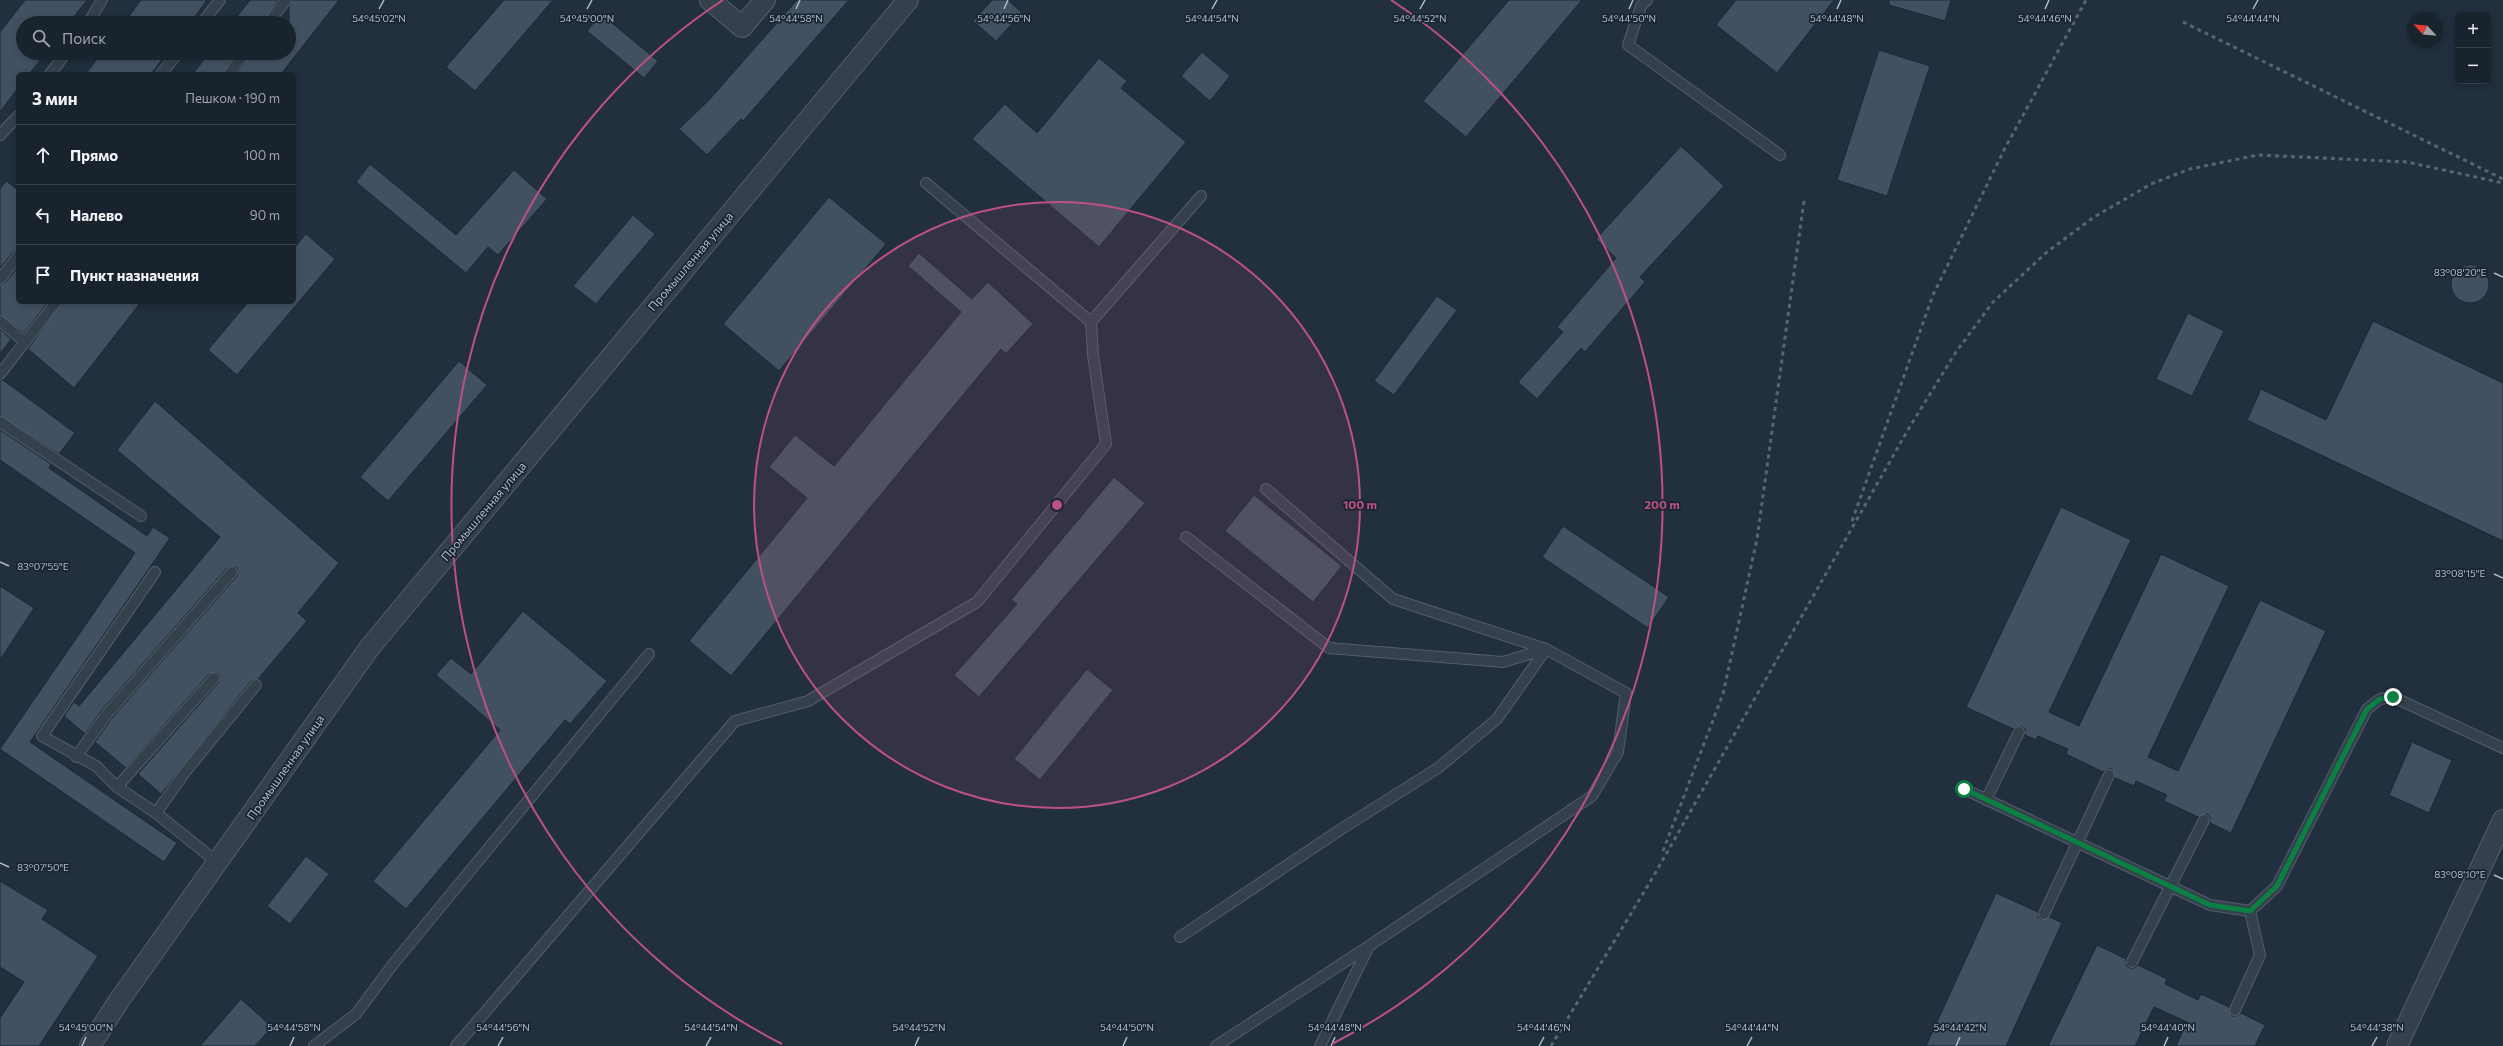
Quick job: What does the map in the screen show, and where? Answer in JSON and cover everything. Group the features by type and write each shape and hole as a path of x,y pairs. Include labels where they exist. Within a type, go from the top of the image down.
{"street":[{"path":"710,0 742,27 765,0"},
{"name":"Промышленная улица","path":"90,1046 217,862 370,647 906,1"},
{"path":"2397,1046 2503,820"}],"lane":[{"path":"92,16 102,0"},
{"path":"207,16 220,0"},
{"path":"273,16 286,0"},
{"path":"1646,0 1642,6 1628,45 1780,155"},
{"path":"52,72 61,60"},
{"path":"163,72 172,60"},
{"path":"232,72 241,60"},
{"path":"0,135 16,118"},
{"path":"926,183 1091,322"},
{"path":"456,1046 735,721 808,701 977,602 1106,444 1093,355 1091,322 1200,196"},
{"path":"0,278 16,258"},
{"path":"0,374 54,304"},
{"path":"0,321 25,342"},
{"path":"0,422 141,516"},
{"path":"1216,1046 1369,946 1592,796 1618,752 1626,693 1546,649 1393,599 1266,489"},
{"path":"1186,537 1330,648 1503,662 1546,649"},
{"path":"156,572 42,736 96,766 117,787 156,813 217,862"},
{"path":"76,756 107,714 232,572"},
{"path":"1180,937 1346,826 1438,768 1497,719 1546,649"},
{"path":"319,1045 356,1014 394,963 649,654"},
{"path":"117,787 214,678"},
{"path":"156,813 186,771 256,685"},
{"path":"2250,911 2277,886 2367,709 2380,699 2393,697 2503,748"},
{"path":"1986,800 2019,732"},
{"path":"2044,914 2109,775"},
{"path":"1964,789 2210,905 2250,911"},
{"path":"2132,962 2172,887 2204,820"},
{"path":"2235,1010 2260,955 2250,911"},
{"path":"1320,1046 1369,946"}],"building":[{"path":"25,0 87,0 74,16 16,16 16,60 40,60 31,72 16,72 16,91 0,112 0,32"},
{"path":"141,0 207,0 195,16 129,16"},
{"path":"250,0 278,0 267,16 237,16"},
{"path":"292,0 339,0 296,55 296,16 289,16 289,7"},
{"path":"504,0 553,0 475,91 446,67"},
{"path":"797,0 849,0 743,121 741,119 707,155 679,129 710,99"},
{"path":"992,0 1008,0 1022,13 996,41 973,21"},
{"path":"1509,0 1582,0 1466,137 1423,101"},
{"path":"1736,0 1834,0 1777,73 1716,25"},
{"path":"1889,0 1951,0 1945,21 1889,5"},
{"path":"601,14 658,61 644,78 587,31"},
{"path":"1879,50 1930,66 1887,196 1837,180"},
{"path":"1202,52 1230,76 1210,101 1181,76"},
{"path":"1099,58 1127,81 1121,88 1186,142 1099,247 972,139 1005,104 1037,133"},
{"path":"96,60 162,60 153,72 87,72"},
{"path":"204,60 232,60 224,72 195,72"},
{"path":"246,60 292,60 283,72 238,72"},
{"path":"1681,146 1724,186 1640,277 1645,282 1585,352 1581,348 1537,399 1518,382 1563,332 1557,327 1616,258 1596,239"},
{"path":"370,164 456,235 514,170 547,199 498,255 488,247 466,273 356,182"},
{"path":"6,181 16,188 16,251 13,252 0,268 0,189"},
{"path":"829,197 886,244 779,371 723,324"},
{"path":"633,215 655,234 596,304 573,286"},
{"path":"306,234 335,259 237,375 208,350 246,304 296,304 296,246"},
{"path":"919,253 972,299 988,282 1033,324 1006,354 1001,349 731,676 689,641 807,498 769,467 795,435 834,466 961,312 908,266"},
{"path":"2466,265 2474,265 2484,270 2488,277 2488,291 2484,298 2474,303 2466,303 2456,298 2454,295 2451,288 2451,280 2456,270 2459,268"},
{"path":"16,269 16,304 46,304 24,333 0,315 0,285 5,283"},
{"path":"1437,296 1457,310 1394,395 1374,381"},
{"path":"61,304 139,304 74,388 28,349"},
{"path":"2188,313 2224,331 2192,396 2156,379"},
{"path":"2373,321 2503,383 2503,541 2247,420 2261,389 2326,420"},
{"path":"0,329 11,339 0,354"},
{"path":"459,361 487,385 388,501 360,477"},
{"path":"0,380 3,380 75,433 59,454 0,416"},
{"path":"155,401 339,563 298,613 307,621 258,679 251,681 161,794 138,774 219,682 220,676 218,673 209,674 126,768 95,742 112,718 237,576 238,570 236,567 227,568 102,710 85,734 64,716 74,702 79,706 220,537 117,450"},
{"path":"0,430 51,464 49,468 147,536 153,527 170,538 30,742 177,843 164,862 0,749 135,553 0,460"},
{"path":"1114,477 1145,503 979,697 954,675 1017,604 1011,600"},
{"path":"1254,495 1342,566 1313,602 1225,531"},
{"path":"2061,507 2131,540 2049,712 2079,726 2161,554 2229,586 2148,757 2178,771 2260,600 2326,631 2231,833 2210,823 2210,817 2207,814 2198,817 2164,801 2167,795 2136,781 2134,786 2115,778 2112,769 2108,769 2103,772 2066,754 2068,749 2038,736 2036,740 2025,735 2025,729 2021,726 2013,729 1966,707"},
{"path":"1563,526 1669,597 1648,628 1542,557"},
{"path":"0,586 34,608 0,660"},
{"path":"523,611 607,681 570,724 565,720 406,909 373,881 500,730 436,675 451,658 471,674"},
{"path":"1087,669 1113,690 1040,780 1014,759"},
{"path":"2412,742 2452,760 2429,813 2389,795"},
{"path":"306,856 329,874 290,924 267,906"},
{"path":"0,881 48,910 42,919 98,956 39,1046 0,1046 0,1018 24,982 0,967"},
{"path":"1996,893 2038,912 2038,917 2042,920 2050,917 2062,923 2006,1046 1926,1046"},
{"path":"2097,945 2126,959 2126,965 2129,968 2135,968 2138,965 2167,979 2165,984 2198,1000 2201,994 2229,1007 2232,1016 2236,1016 2241,1013 2265,1025 2255,1046 2176,1046 2187,1022 2154,1007 2135,1046 2048,1046"},
{"path":"241,999 272,1027 255,1046 200,1046"}],"railway":[{"path":"1852,521 1933,295 2004,150 2086,0"},
{"path":"2183,22 2503,179"},
{"path":"1551,1046 1653,877 1909,428 1956,352 1993,302 2047,252 2094,217 2151,184 2190,169 2258,155 2407,162 2503,183"},
{"path":"1663,851 1723,694 1757,539 1804,201"}],"route":[{"path":"1964,789 2210,905 2250,911 2277,886 2367,709 2380,699 2393,697"}]}
